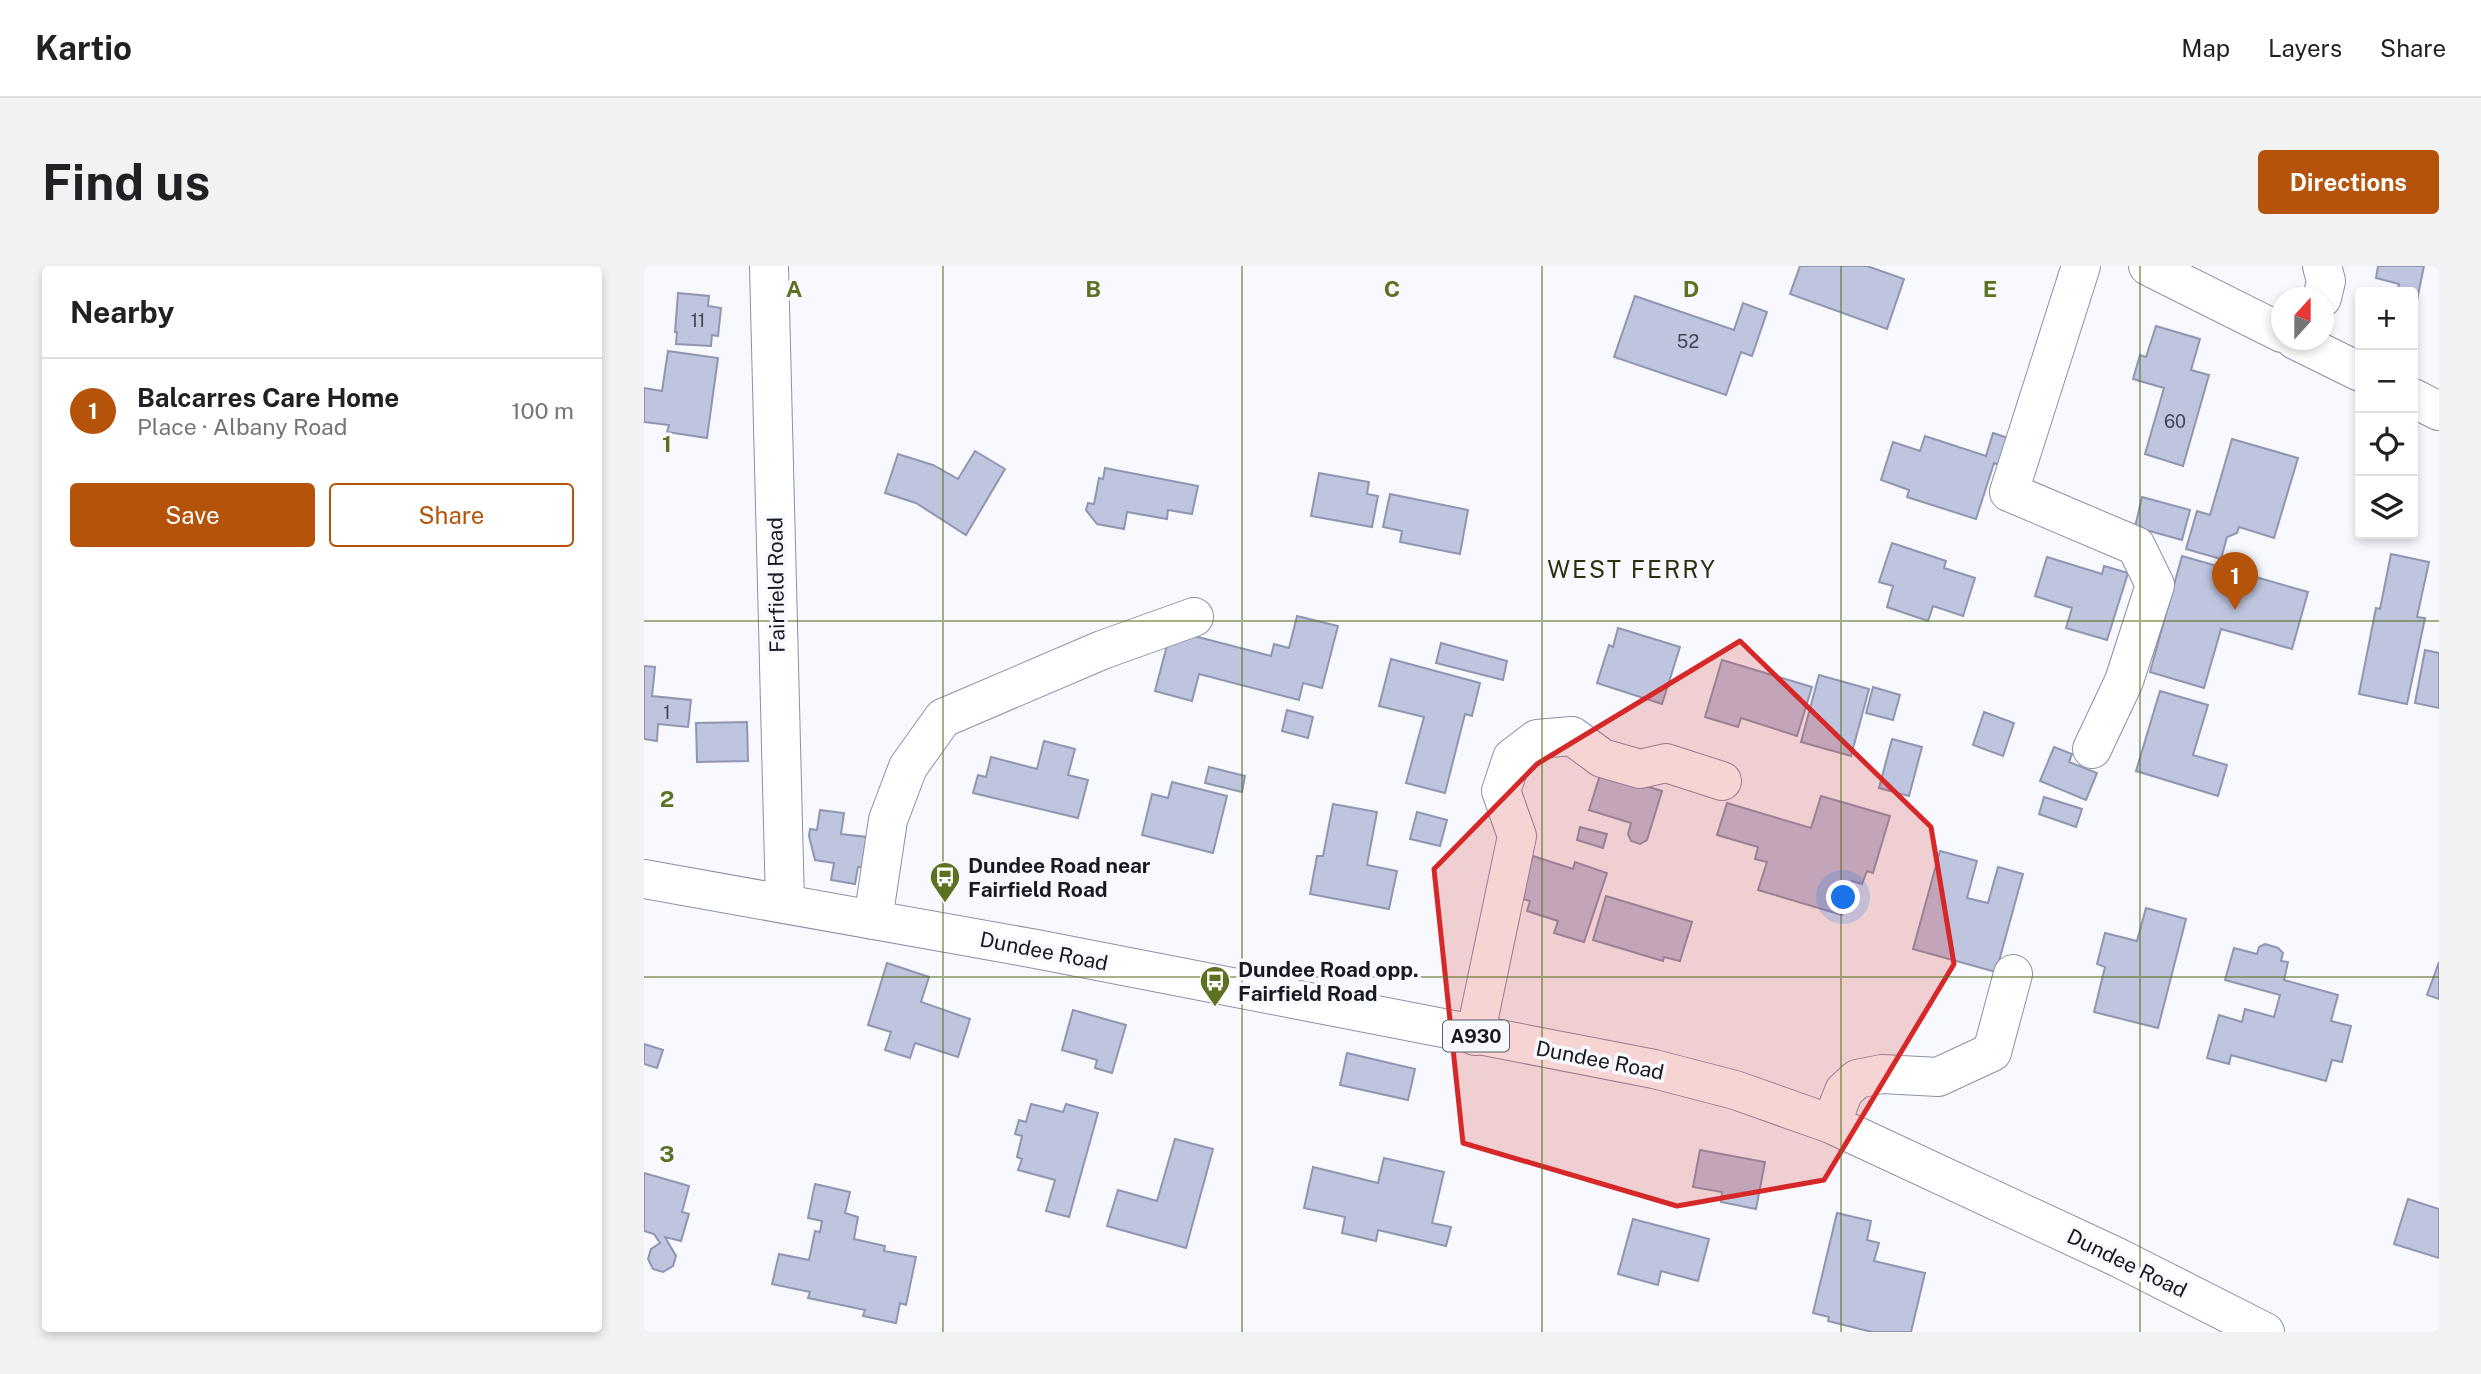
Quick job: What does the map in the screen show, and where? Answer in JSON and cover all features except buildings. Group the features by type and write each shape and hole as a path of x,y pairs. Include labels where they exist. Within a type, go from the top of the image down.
{"main road":[{"name":"Fairfield Road","path":"769,266 785,904"},
{"path":"2081,266 2009,492 2136,546 2155,585 2124,681 2092,749"},
{"path":"2148,266 2271,326"},
{"path":"2322,266 2326,281 2325,287"},
{"path":"2319,350 2355,369"},
{"path":"2418,400 2439,411"},
{"path":"873,920 888,820 908,767 943,718 1102,650 1194,617"},
{"path":"1475,1036 1517,836 1501,791 1512,758 1536,739 1572,736 1602,758 1640,769 1666,763 1722,781"},
{"name":"Dundee Road","path":"644,879 1036,949 1654,1069 1735,1090 1831,1124 2119,1258 2264,1332"},
{"path":"1831,1124 1844,1091 1857,1079 1882,1074 1938,1077 1992,1052 2013,974"}],"highlighted area":[{"path":"1740,641 1931,827 1954,964 1824,1180 1677,1206 1463,1143 1434,869 1537,764"}],"place":[{"name":"Balcarres Care Home","path":"2235,610"},
{"name":"Dundee Road near Fairfield Road","path":"945,904"},
{"name":"Dundee Road opp. Fairfield Road","path":"1215,1008"}],"district":[{"name":"WEST FERRY","path":"1632,569"}]}
